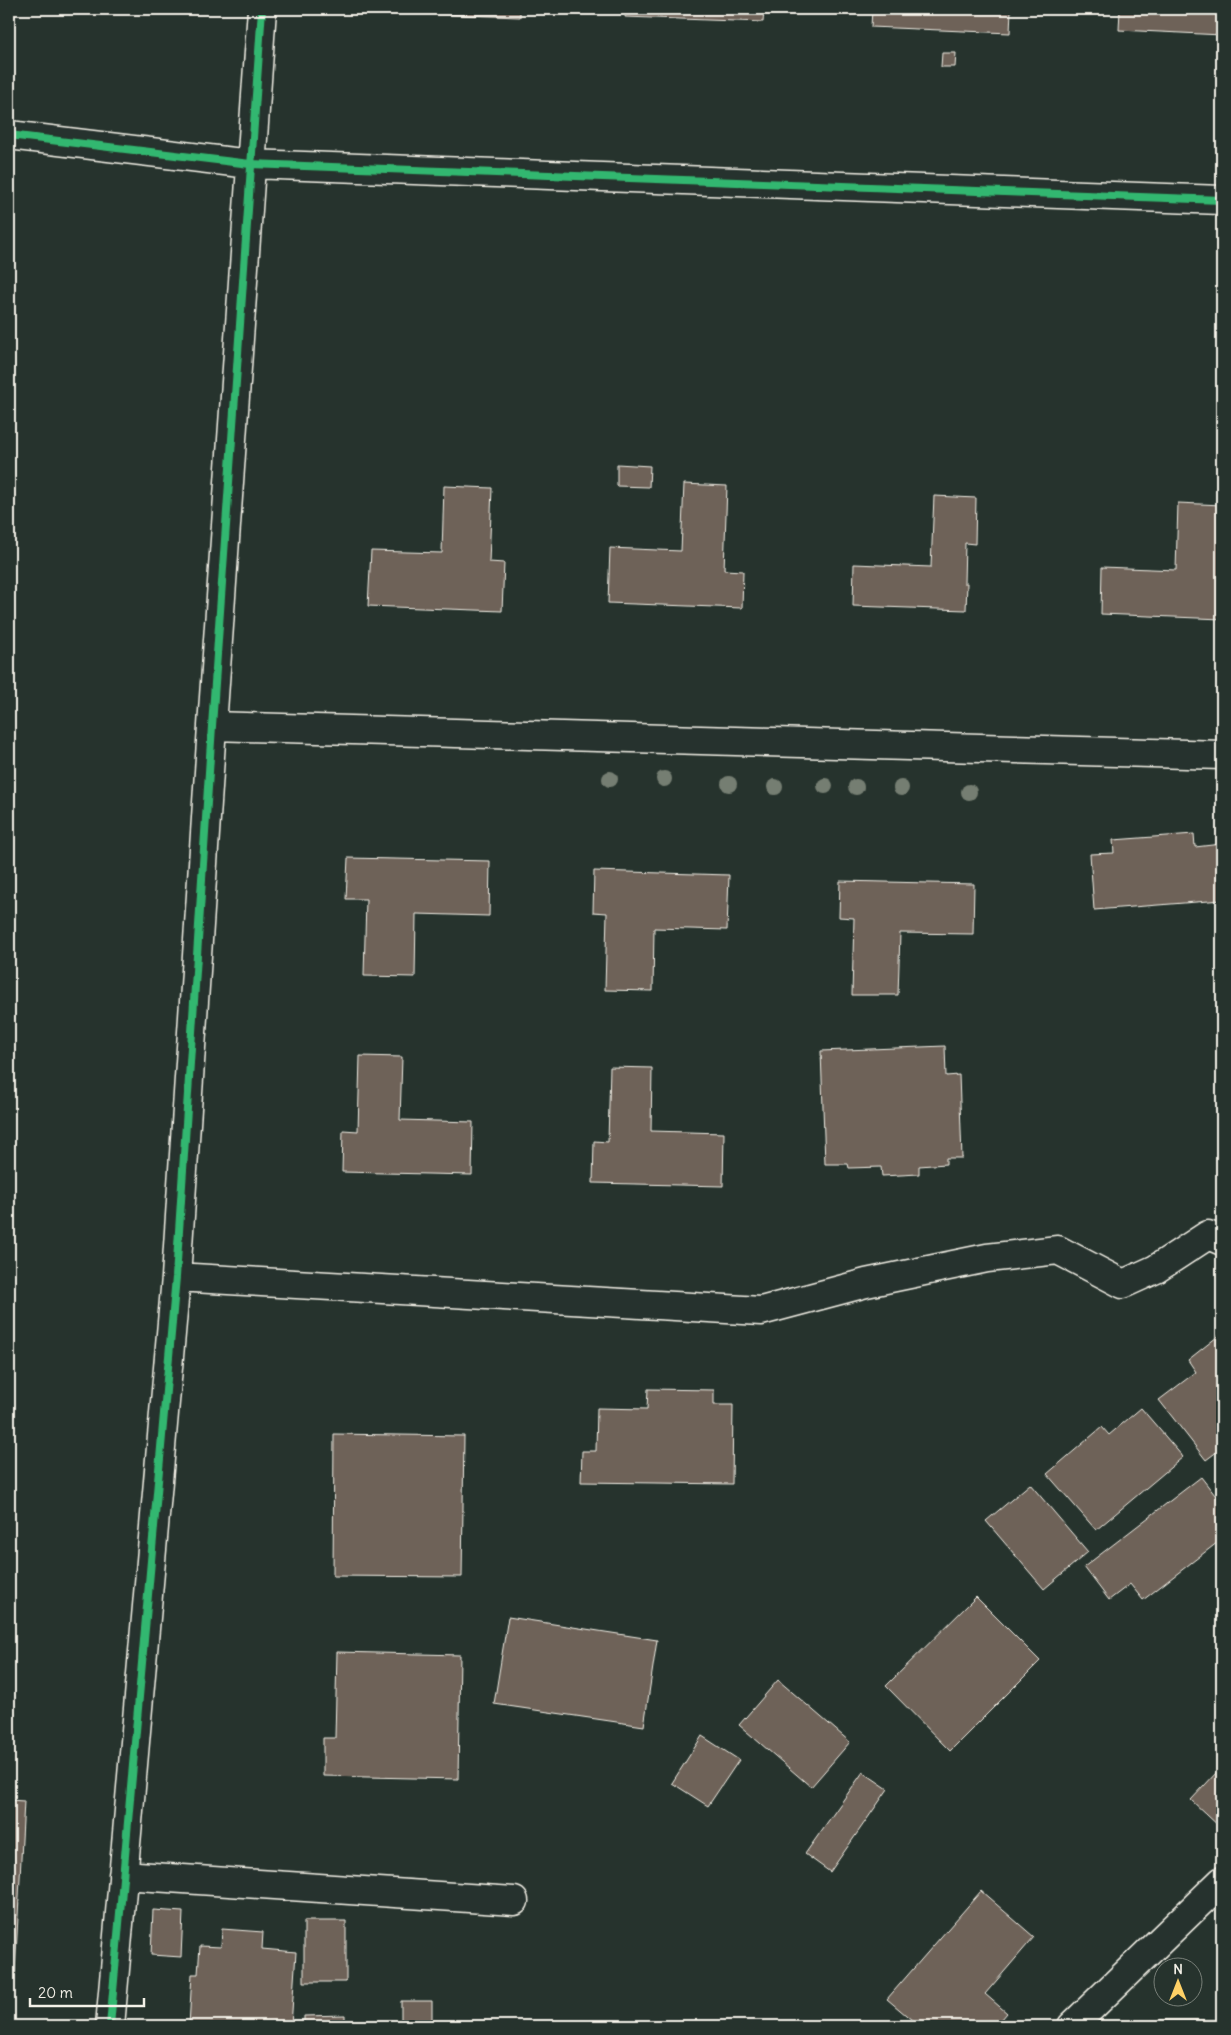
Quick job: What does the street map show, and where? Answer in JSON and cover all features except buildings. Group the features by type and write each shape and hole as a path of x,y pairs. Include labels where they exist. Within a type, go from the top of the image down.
{"street":[{"path":"110,2026 176,1277 262,9"},
{"path":"9,136 250,164 1222,200"},
{"path":"212,726 1222,755"},
{"path":"176,1277 761,1311 866,1284 987,1258 1058,1250 1123,1284 1156,1269 1208,1235 1222,1241"},
{"path":"123,1875 514,1901"},
{"path":"1072,2026 1222,1881"}],"cycle path":[{"path":"110,2026 176,1277 262,9"},
{"path":"9,135 250,164 1222,200"}]}
